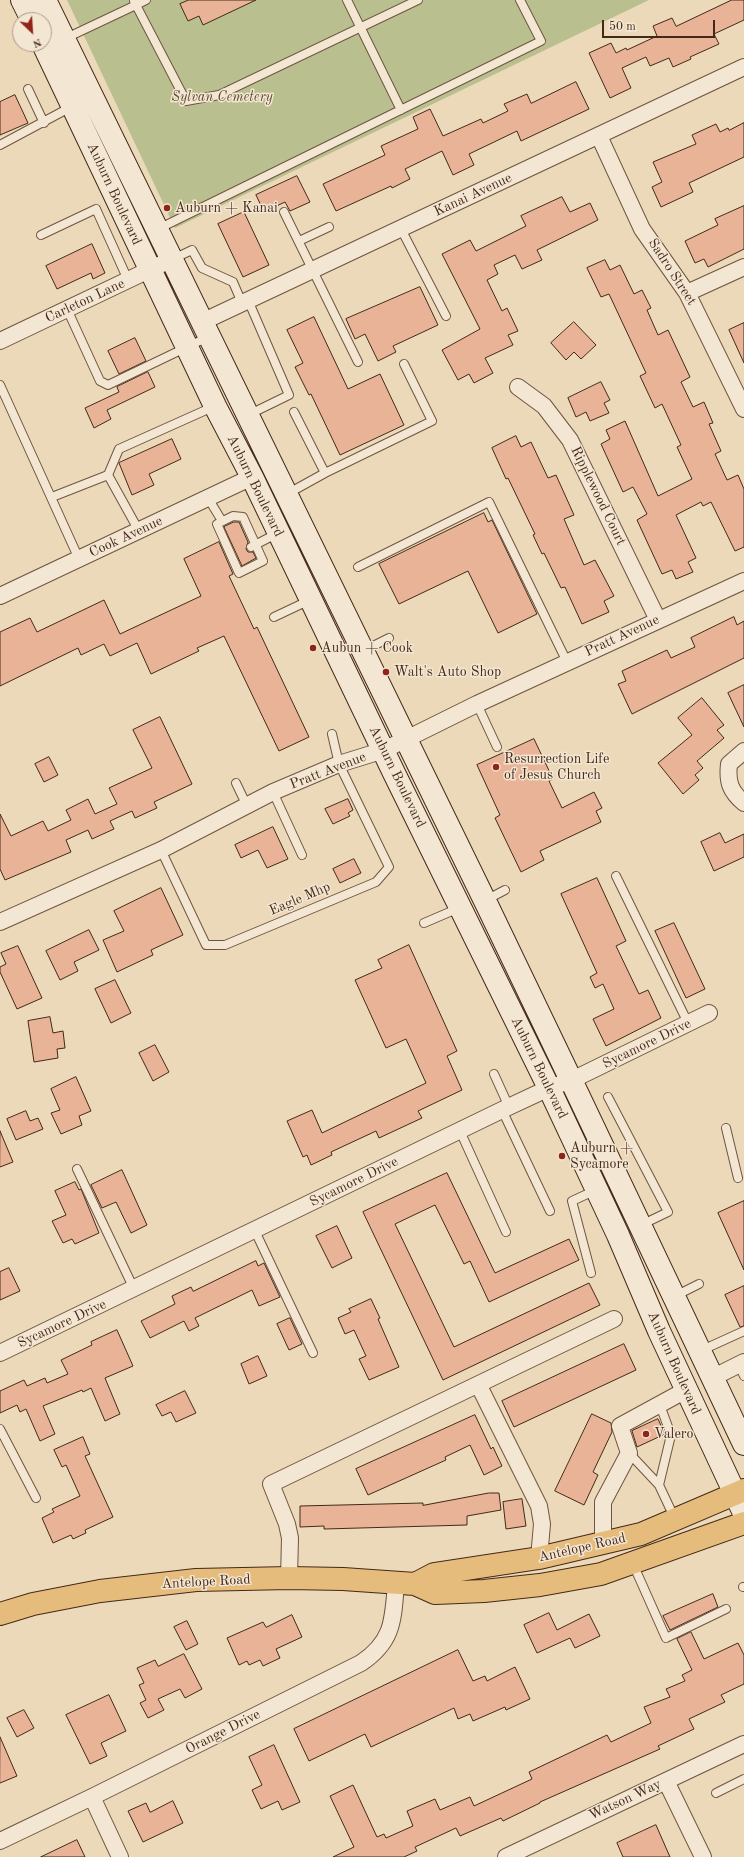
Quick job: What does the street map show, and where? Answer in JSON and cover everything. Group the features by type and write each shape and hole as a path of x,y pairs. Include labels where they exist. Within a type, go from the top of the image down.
{"main road":[{"path":"22,0 28,12"},
{"path":"35,0 53,41"},
{"name":"Auburn Boulevard","path":"45,0 53,41 72,106 215,406 252,477 549,1088 597,1189 686,1390 741,1499"},
{"name":"Auburn Boulevard","path":"53,41 156,230 206,329 286,495 336,594 415,762 572,1080 744,1444"},
{"path":"252,477 268,485 305,557 336,594"},
{"name":"Antelope Road","path":"405,1583 434,1574 539,1558 603,1544 641,1534 675,1520 741,1499"},
{"name":"Antelope Road","path":"0,1614 33,1604 138,1586 196,1580 289,1578 405,1583 435,1593 484,1591 540,1585 601,1574 633,1564 744,1523"}],"street":[{"name":"Kanai Avenue","path":"206,329 245,302 314,271 744,67"},
{"name":"Sadro Street","path":"599,136 642,229 687,293 744,409"},
{"name":"Carleton Lane","path":"0,341 170,260"},
{"path":"687,293 744,267"},
{"name":"Ripplewood Court","path":"518,388 544,406 570,440 658,620"},
{"name":"Cook Avenue","path":"0,596 252,477"},
{"name":"Pratt Avenue","path":"0,922 161,850 273,792 339,764 384,750 405,738 476,704 744,581"},
{"path":"744,751 729,764 728,778 735,795 744,803"},
{"name":"Sycamore Drive","path":"0,1353 505,1109 549,1088 572,1080 709,1013"},
{"path":"289,1578 290,1538 287,1524 271,1484 479,1386 614,1319"},
{"path":"712,1378 742,1368"},
{"path":"479,1386 539,1506 542,1524 539,1558"},
{"path":"603,1544 603,1502 629,1453 620,1426 686,1390"},
{"name":"Orange Drive","path":"0,1841 92,1797 361,1663 381,1647 391,1629 405,1583"},
{"name":"Watson Way","path":"506,1857 744,1744"},
{"path":"666,1781 703,1857"},
{"path":"92,1797 120,1857"}],"lane":[{"path":"53,41 135,2 146,0"},
{"path":"347,0 401,110"},
{"path":"135,2 186,102 219,95 418,0"},
{"path":"156,230 541,41 520,0"},
{"path":"28,89 44,123"},
{"path":"0,145 44,123 72,106"},
{"path":"41,235 96,209 128,280"},
{"path":"284,212 358,362"},
{"path":"299,241 329,227"},
{"path":"401,229 446,316"},
{"path":"170,260 192,250 202,268 233,282 245,302 289,395 247,415"},
{"path":"67,309 100,381 108,385 188,347 206,329"},
{"path":"286,495 325,473 432,421 404,364"},
{"path":"0,385 80,559"},
{"path":"52,497 108,475 119,449 215,406"},
{"path":"294,412 325,473"},
{"path":"108,475 139,531"},
{"path":"208,498 222,521"},
{"path":"358,568 489,502 567,662"},
{"path":"233,516 242,517 246,532 263,561 239,573 234,555 217,524 222,521 233,516"},
{"path":"253,546 278,533"},
{"path":"274,617 311,600"},
{"path":"363,651 389,638"},
{"path":"476,704 497,747"},
{"path":"332,734 339,764"},
{"name":"Eagle Mhp","path":"161,850 206,946 225,945 376,882 389,867 339,764"},
{"path":"236,783 247,806"},
{"path":"273,792 302,855"},
{"path":"616,876 688,1023"},
{"path":"484,901 505,890"},
{"path":"424,923 460,907"},
{"path":"494,1074 505,1109 550,1212"},
{"path":"608,1097 668,1212 640,1225"},
{"path":"726,1128 738,1178"},
{"path":"460,1131 506,1232"},
{"path":"77,1168 134,1289"},
{"path":"591,1273 572,1201 597,1189"},
{"path":"255,1231 314,1353"},
{"path":"674,1296 699,1284"},
{"path":"700,1352 744,1331"},
{"path":"659,1485 671,1435 660,1405"},
{"path":"0,1429 36,1498"},
{"path":"629,1453 659,1485 675,1520"},
{"path":"633,1564 666,1638 726,1608"},
{"path":"716,1792 744,1780"}],"green space":[{"name":"Sylvan Cemetery","path":"67,0 649,0 175,228"}],"building":[{"path":"189,0 256,0 203,25 199,16 188,21 180,4"},
{"path":"732,0 744,0 744,20 714,34 719,44 690,57 691,59 673,67 669,58 650,66 646,57 622,68 631,88 610,98 589,53 611,43 616,53 626,48 627,50 657,36 653,26 672,18 676,26"},
{"path":"576,82 589,109 521,141 517,131 469,154 474,165 453,175 442,151 405,169 410,179 336,211 323,184 385,155 381,146 418,129 413,117 430,109 443,136 481,119 483,123 508,111 504,104 527,94 531,103"},
{"path":"15,95 28,123 0,135 0,102"},
{"path":"744,123 744,157 689,183 693,192 661,207 652,187 662,182 653,162 696,144 692,135 716,124 720,132 728,128 729,130"},
{"path":"297,176 310,202 290,211 285,202 264,212 256,195"},
{"path":"562,197 570,212 590,203 598,220 537,250 542,260 522,269 515,255 494,265 498,274 487,280 502,311 507,308 518,331 508,335 513,345 485,358 493,373 474,383 469,374 458,380 442,350 480,329 442,254 470,240 476,251 526,226 521,216"},
{"path":"744,206 744,249 708,267 704,259 695,263 685,241 718,225 715,219"},
{"path":"244,212 269,265 243,277 218,224"},
{"path":"92,244 105,273 93,279 91,273 57,289 46,266"},
{"path":"605,260 610,270 620,265 634,294 642,290 651,308 647,310 658,335 668,330 690,377 681,382 693,407 704,402 713,423 709,424 721,451 715,454 727,480 738,475 744,489 744,547 735,551 711,502 703,506 701,502 676,515 696,558 688,562 693,572 676,579 672,570 662,574 637,520 647,514 633,487 623,492 601,444 610,439 606,430 625,421 658,496 692,479 677,447 681,445 662,404 655,408 640,376 646,373 609,294 601,297 587,268"},
{"path":"420,287 438,325 393,346 396,352 378,361 365,334 355,339 346,319"},
{"path":"314,317 348,389 380,374 404,425 340,455 311,394 309,395 295,367 303,363 287,330"},
{"path":"574,322 596,345 581,359 574,352 566,360 551,343"},
{"path":"744,323 744,363 729,330"},
{"path":"135,338 146,361 119,374 108,351"},
{"path":"148,372 155,387 107,410 111,419 94,428 85,408 119,392 117,387"},
{"path":"601,382 610,400 604,403 609,413 590,421 586,412 576,417 568,398"},
{"path":"516,436 521,447 531,442 548,478 556,475 574,515 564,519 584,565 595,560 614,596 604,601 609,612 582,624 565,587 561,588 544,553 542,554 533,535 535,534 508,478 506,479 492,448"},
{"path":"172,439 181,459 149,474 154,485 132,495 119,463"},
{"path":"484,513 488,522 492,520 537,614 498,633 468,571 399,604 379,564"},
{"path":"234,522 239,522 248,542 246,549 248,552 253,552 256,558 242,566 224,527"},
{"path":"219,542 233,574 229,576 254,629 257,627 309,737 279,751 224,636 197,648 199,651 151,674 137,643 110,656 104,644 81,655 78,648 0,686 0,632 30,618 37,632 104,600 120,634 201,596 184,559"},
{"path":"734,617 737,625 744,621 744,658 632,714 618,684 626,681 622,671 667,650 671,658 695,647 691,638"},
{"path":"744,685 744,727 728,693"},
{"path":"702,698 724,725 717,730 724,738 697,761 703,768 695,775 699,780 683,794 658,763 692,735 678,718"},
{"path":"160,717 192,784 154,802 157,808 135,818 132,811 110,821 114,829 92,839 88,830 66,840 71,852 5,880 0,869 0,814 11,836 43,821 48,831 71,820 66,810 88,799 95,814 117,804 109,788 152,768 133,730"},
{"path":"534,739 553,779 549,781 562,808 594,792 602,808 596,811 601,822 540,851 544,860 521,872 495,818 500,815 477,765"},
{"path":"49,757 58,775 44,782 35,764"},
{"path":"348,799 353,810 348,813 350,816 333,824 325,809"},
{"path":"273,827 288,859 267,868 258,850 241,858 235,845"},
{"path":"720,833 725,843 744,834 744,857 714,871 701,842"},
{"path":"354,859 361,873 340,883 333,869"},
{"path":"597,878 626,941 616,946 639,994 648,990 661,1018 606,1046 593,1019 614,1009 603,984 595,988 590,977 597,973 561,894"},
{"path":"161,888 183,935 151,950 153,955 117,972 103,940 124,931 114,911"},
{"path":"674,923 705,989 686,998 655,931"},
{"path":"89,930 99,950 74,962 78,971 60,980 46,951"},
{"path":"409,945 457,1051 447,1056 462,1090 418,1111 422,1118 379,1138 376,1131 331,1152 332,1155 311,1165 307,1155 303,1157 287,1121 312,1110 322,1133 426,1083 406,1039 386,1048 355,980 382,968 378,960"},
{"path":"18,946 42,998 17,1009 0,972 0,967 6,964 1,953"},
{"path":"115,980 131,1013 111,1023 95,989"},
{"path":"50,1017 53,1033 63,1031 65,1048 57,1049 58,1058 34,1062 28,1021"},
{"path":"155,1045 169,1072 153,1081 139,1053"},
{"path":"76,1077 91,1111 79,1116 82,1125 61,1134 51,1113 60,1110 51,1089"},
{"path":"26,1111 30,1121 38,1118 43,1129 16,1140 7,1119"},
{"path":"0,1131 13,1162 0,1167"},
{"path":"122,1170 147,1225 131,1233 116,1202 102,1208 91,1185"},
{"path":"447,1173 495,1273 569,1239 579,1260 489,1302 470,1261 464,1264 435,1205 395,1224 454,1347 589,1283 600,1305 443,1380 363,1212"},
{"path":"75,1182 79,1190 81,1189 99,1233 75,1244 72,1239 63,1243 52,1221 66,1215 55,1191"},
{"path":"744,1201 744,1270 718,1213"},
{"path":"337,1226 352,1258 332,1268 316,1236"},
{"path":"256,1261 258,1266 264,1263 280,1297 259,1306 252,1290 195,1318 199,1326 189,1331 184,1321 150,1338 141,1321 175,1304 172,1296 191,1287 193,1291"},
{"path":"9,1268 20,1291 0,1300 0,1272"},
{"path":"744,1286 744,1326 740,1327 725,1295"},
{"path":"371,1299 399,1367 369,1380 359,1359 366,1356 354,1330 345,1334 338,1318 351,1312 349,1309"},
{"path":"290,1318 302,1344 289,1350 277,1324"},
{"path":"117,1330 133,1366 105,1378 120,1414 105,1421 91,1388 83,1392 82,1390 43,1406 55,1434 40,1441 26,1409 20,1412 17,1405 0,1413 0,1391 24,1380 27,1386 45,1378 47,1383 68,1374 61,1360 92,1345 91,1342"},
{"path":"624,1344 636,1370 514,1427 502,1401"},
{"path":"258,1356 267,1376 249,1384 241,1364"},
{"path":"185,1391 196,1413 176,1422 171,1412 162,1416 156,1405"},
{"path":"592,1414 611,1423 612,1432 593,1472 598,1475 584,1505 555,1491"},
{"path":"475,1415 491,1449 493,1447 502,1466 484,1475 470,1445 445,1457 446,1460 368,1495 356,1469"},
{"path":"658,1419 665,1434 637,1447 632,1431"},
{"path":"83,1437 90,1454 85,1456 113,1517 85,1530 86,1533 73,1539 71,1535 53,1543 42,1518 54,1512 52,1509 80,1496 66,1465 62,1467 54,1450"},
{"path":"489,1493 499,1493 501,1510 467,1516 467,1525 324,1529 324,1526 300,1527 300,1506 423,1503 423,1505"},
{"path":"522,1499 526,1526 506,1529 503,1502"},
{"path":"713,1594 718,1607 670,1630 663,1616"},
{"path":"549,1613 557,1630 589,1614 600,1636 575,1648 570,1638 537,1653 524,1625"},
{"path":"292,1615 302,1637 276,1649 280,1658 263,1666 260,1660 249,1665 247,1661 239,1665 227,1638 263,1622 266,1627"},
{"path":"187,1621 198,1644 186,1650 174,1627"},
{"path":"691,1632 704,1659 738,1643 744,1655 744,1684 721,1695 725,1702 689,1719 694,1729 658,1746 660,1749 540,1802 503,1821 501,1818 460,1836 456,1828 415,1847 417,1851 404,1857 333,1857 354,1847 330,1796 353,1785 377,1837 384,1834 386,1838 413,1826 407,1811 435,1799 440,1810 470,1797 474,1806 532,1779 529,1772 607,1735 611,1742 651,1723 644,1707 670,1697 666,1689 685,1681 682,1675 692,1670 677,1639"},
{"path":"458,1650 473,1681 485,1676 487,1681 515,1667 530,1699 506,1710 505,1707 473,1721 470,1714 458,1719 454,1708 371,1747 365,1734 309,1761 294,1729"},
{"path":"184,1654 202,1689 185,1698 180,1689 158,1699 164,1710 148,1718 140,1703 146,1700 139,1685 144,1683 137,1668 155,1660 158,1666"},
{"path":"109,1695 126,1731 101,1743 107,1756 90,1764 66,1715"},
{"path":"24,1710 34,1728 17,1737 7,1718"},
{"path":"0,1737 17,1776 0,1783"},
{"path":"274,1745 300,1802 282,1810 278,1801 261,1809 252,1790 262,1785 249,1757"},
{"path":"173,1801 183,1823 143,1842 128,1811 146,1803 150,1812"},
{"path":"656,1825 670,1857 623,1857 617,1843"},
{"path":"77,1840 85,1857 41,1857"}],"place":[{"name":"Auburn + Kanai","path":"167,208"},
{"name":"Aubun + Cook","path":"313,648"},
{"name":"Walt's Auto Shop","path":"386,672"},
{"name":"Resurrection Life of Jesus Church","path":"496,767"},
{"name":"Auburn + Sycamore","path":"562,1156"},
{"name":"Valero","path":"646,1434"}]}
